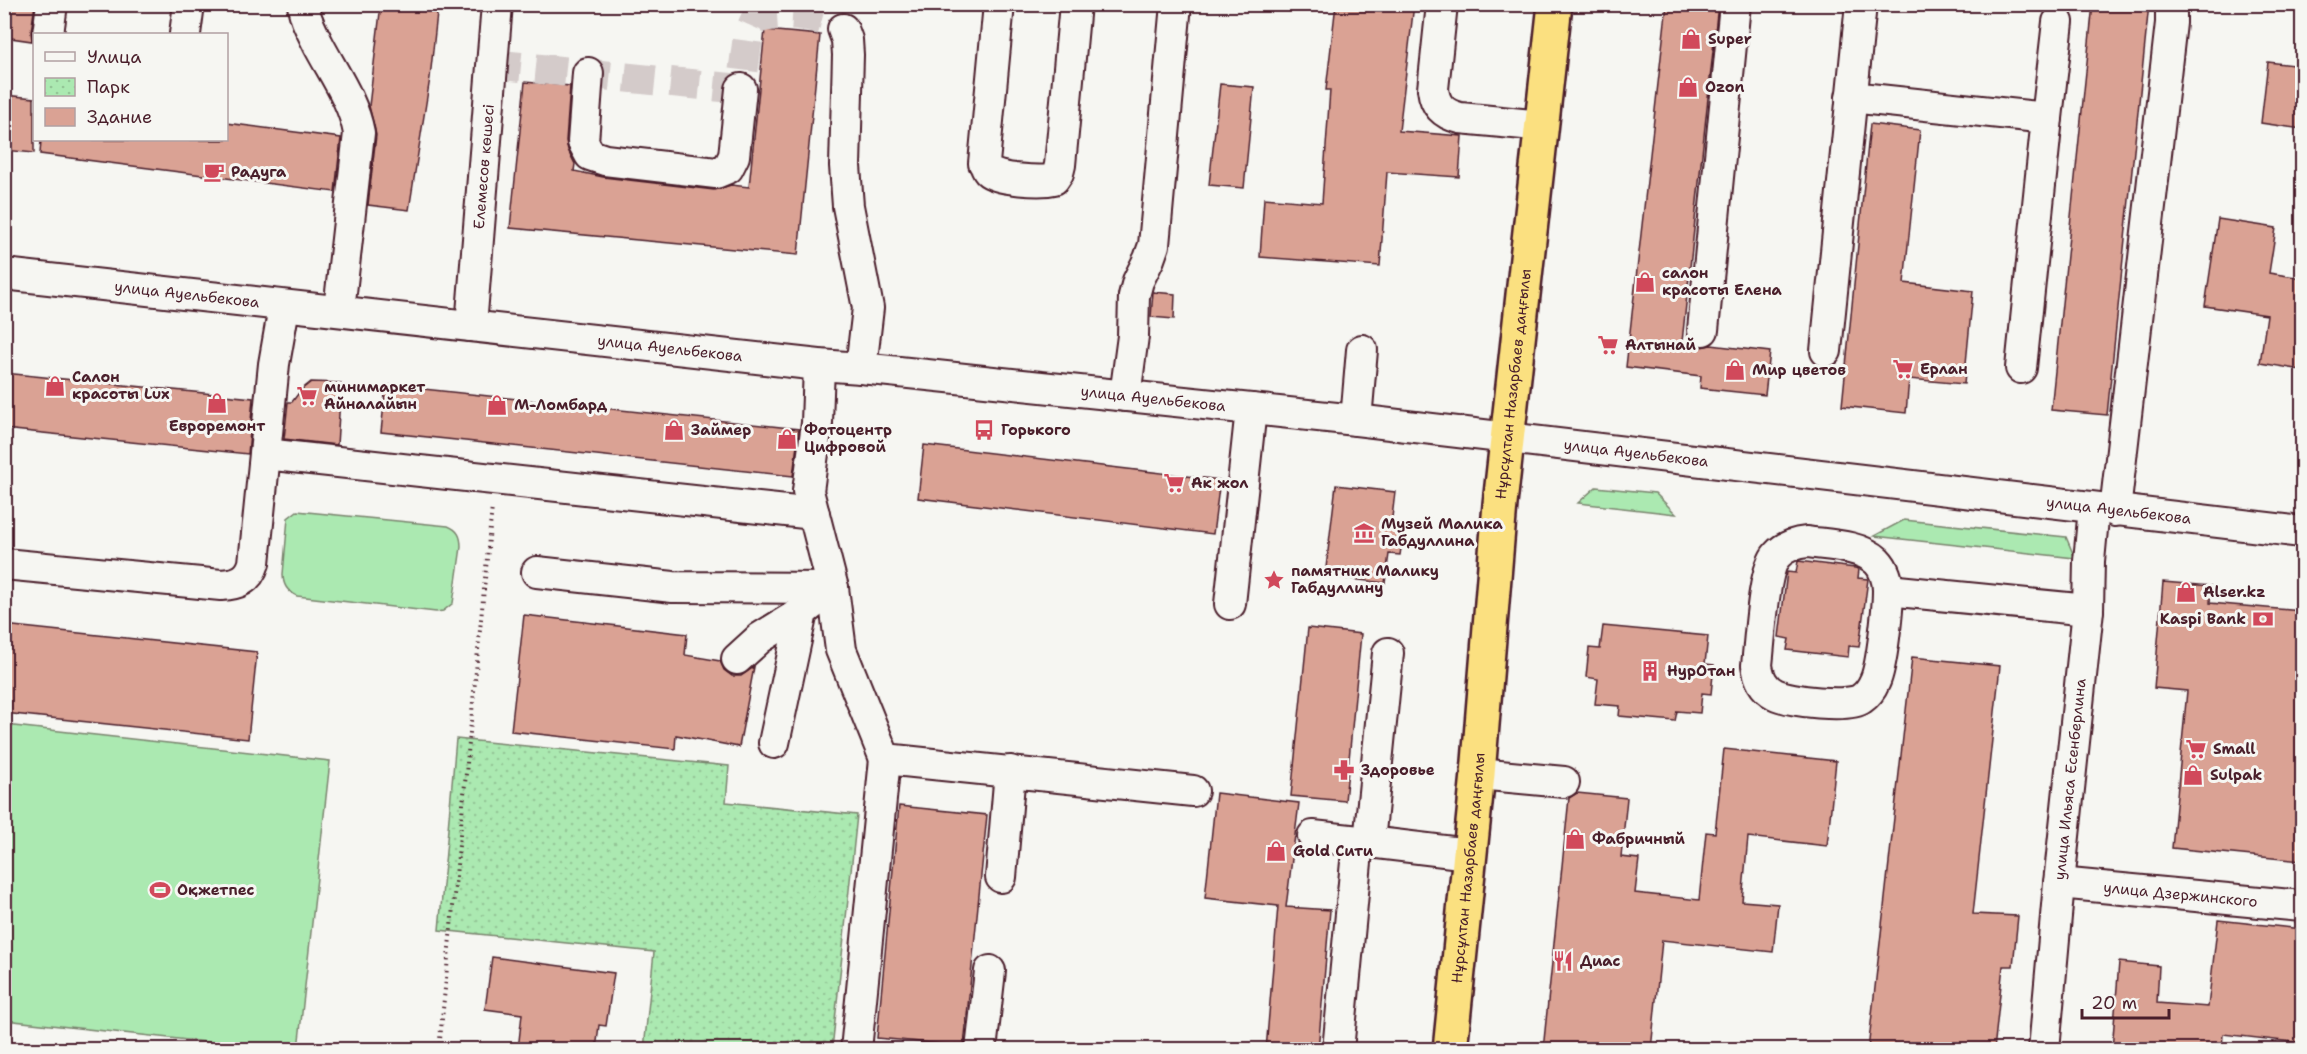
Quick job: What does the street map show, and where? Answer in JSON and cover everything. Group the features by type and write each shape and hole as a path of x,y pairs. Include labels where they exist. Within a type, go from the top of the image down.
{"highway":[{"name":"Нұрсұлтан Назарбаев даңғылы","path":"1451,1043 1478,774 1507,438 1555,4"}],"street":[{"path":"48,33 52,4"},
{"path":"185,33 189,4"},
{"path":"303,4 304,13 315,37 356,116 359,133 339,310"},
{"name":"Елемесов көшесі","path":"471,326 497,4"},
{"path":"999,4 984,163 988,171 994,175 1039,181 1054,179 1060,165 1075,4"},
{"path":"1125,396 1133,336 1134,296 1154,245 1176,4"},
{"path":"1442,4 1433,89 1434,99 1440,108 1448,115 1460,118 1543,126"},
{"path":"1703,330 1735,4"},
{"path":"1826,351 1861,4"},
{"name":"улица Ильяса Есенберлина","path":"2044,1050 2088,610 2089,561 2104,510 2171,23 2171,4"},
{"path":"2020,368 2058,22"},
{"path":"843,29 847,40 848,55 845,166 848,206 861,283 868,308 861,368"},
{"path":"588,72 583,142 590,155 605,160 716,173 728,168 734,156 741,89"},
{"path":"1851,97 2047,118"},
{"name":"улица Ауельбекова","path":"4,274 819,365 1356,420 2302,532"},
{"path":"4,564 221,585 233,585 244,580 251,573 254,563 274,364 284,307"},
{"path":"1356,420 1362,350"},
{"path":"819,365 817,423 808,491 833,588 841,650 885,759 856,1050"},
{"path":"1230,604 1251,409"},
{"path":"265,454 813,514"},
{"path":"1807,542 1850,548 1876,560 1883,569 1888,590 1878,670 1870,691 1859,701 1843,704 1787,698 1776,695 1765,687 1758,677 1757,665 1769,568 1778,554 1796,543 1807,542"},
{"path":"537,572 673,587 833,588"},
{"path":"737,659 760,638 802,612 833,588"},
{"path":"1888,590 2088,610"},
{"path":"774,743 802,612"},
{"path":"1338,1050 1388,653"},
{"path":"885,759 1193,791"},
{"path":"1001,877 1010,771"},
{"path":"1478,774 1564,782"},
{"path":"1313,836 1469,854"},
{"name":"улица Дзержинского","path":"2059,883 2302,906"},
{"path":"981,1050 990,971"}],"path":[{"path":"439,1050 495,480"}],"green space":[{"path":"1596,487 1655,493 1676,514 1578,503"},
{"path":"297,511 448,526 454,529 458,534 461,547 453,603 443,611 436,612 297,596 288,590 283,574 288,518"},
{"path":"1904,520 2066,537 2075,558 1874,536"},
{"name":"Оқжетпес","path":"5,725 330,761 298,1049 270,1049 5,1020"},
{"path":"456,739 729,766 726,802 857,815 832,1049 644,1049 654,952 439,930"}],"building":[{"path":"4,4 35,4 32,41 4,37"},
{"path":"381,4 438,4 430,78 409,210 368,205 376,135 369,106"},
{"path":"1336,4 1414,4 1399,131 1462,136 1459,177 1387,172 1380,266 1260,257 1264,198 1322,203 1330,90 1326,90"},
{"path":"1667,4 1718,4 1682,342 1701,347 1711,345 1770,352 1765,395 1700,388 1701,376 1626,367"},
{"path":"2093,4 2149,4 2107,415 2051,410"},
{"path":"765,30 820,35 798,255 510,228 525,82 570,86 566,141 575,164 574,171 603,177 714,190 731,185 749,187"},
{"path":"2268,62 2302,66 2302,129 2261,123"},
{"path":"1220,84 1254,87 1244,188 1209,185"},
{"path":"4,95 33,98 34,153 4,150"},
{"path":"228,123 341,138 335,192 40,154 41,141 228,141"},
{"path":"1870,124 1920,130 1904,283 1973,291 1964,384 1909,379 1906,413 1842,406"},
{"path":"2218,219 2276,228 2269,273 2302,278 2302,370 2260,363 2267,315 2205,306"},
{"path":"1153,292 1175,294 1174,319 1151,317"},
{"path":"4,373 253,398 248,454 4,429"},
{"path":"311,382 341,383 337,445 284,439 288,402 292,402"},
{"path":"386,385 799,429 793,476 381,432"},
{"path":"924,445 1220,480 1213,534 918,498"},
{"path":"1336,485 1395,492 1391,526 1404,528 1400,555 1389,554 1385,583 1325,576"},
{"path":"1798,561 1859,569 1858,578 1868,579 1859,647 1849,646 1848,657 1787,650 1789,639 1779,637 1787,572 1796,573"},
{"path":"2163,582 2211,586 2210,603 2302,611 2302,861 2172,848 2187,691 2154,688"},
{"path":"524,615 687,634 685,655 720,661 724,670 732,676 741,676 754,667 739,747 676,735 675,749 511,731"},
{"path":"4,625 257,652 248,739 4,713"},
{"name":"НурОтан","path":"1603,626 1708,636 1705,664 1714,665 1711,694 1702,693 1700,713 1677,711 1675,721 1619,716 1620,706 1595,704 1598,679 1586,677 1589,648 1600,649"},
{"path":"1308,628 1361,634 1345,801 1291,796"},
{"path":"1912,657 2000,666 1973,914 2018,916 2013,966 2003,966 1994,1050 1868,1050"},
{"path":"1724,749 1836,761 1827,846 1748,837 1742,901 1778,904 1773,952 1662,940 1651,1050 1543,1050 1569,798 1577,793 1627,798 1621,857 1639,859 1635,893 1699,900 1706,832 1715,833"},
{"path":"1216,793 1299,803 1286,907 1330,910 1318,1050 1266,1050 1278,906 1205,898"},
{"path":"899,806 987,815 964,1046 877,1038"},
{"path":"2218,920 2302,929 2302,1043 2223,1034 2222,1050 2112,1050 2119,962 2159,966 2157,1003 2208,1007"},
{"path":"492,957 614,973 606,1026 599,1025 596,1050 518,1050 522,1014 485,1009"}],"tunnel":[{"path":"491,64 741,89 748,36 755,20 774,15 800,16 835,24 843,29"}],"place":[{"name":"Super","path":"1691,39"},
{"name":"Ozon","path":"1688,87"},
{"name":"Радуга","path":"214,172"},
{"name":"салон красоты Елена","path":"1645,282"},
{"name":"Алтынай","path":"1608,345"},
{"name":"Ерлан","path":"1903,369"},
{"name":"Мир цветов","path":"1735,370"},
{"name":"Салон красоты Lux","path":"55,386"},
{"name":"минимаркет Айналайын","path":"307,396"},
{"name":"Евроремонт","path":"217,403"},
{"name":"М-Ломбард","path":"497,405"},
{"name":"Займер","path":"674,430"},
{"name":"Горького","path":"984,430"},
{"name":"Фотоцентр Цифровой","path":"787,439"},
{"name":"Ак жол","path":"1174,483"},
{"name":"Музей Малика Габдуллина","path":"1364,533"},
{"name":"памятник Малику Габдуллину","path":"1274,580"},
{"name":"Alser.kz","path":"2186,592"},
{"name":"Kaspi Bank","path":"2263,619"},
{"name":"НурОтан","path":"1650,671"},
{"name":"Small","path":"2196,749"},
{"name":"Здоровье","path":"1344,770"},
{"name":"Sulpak","path":"2193,775"},
{"name":"Фабричный","path":"1575,839"},
{"name":"Gold Сити","path":"1276,851"},
{"name":"Оқжетпес","path":"160,890"},
{"name":"Диас","path":"1563,961"}]}
